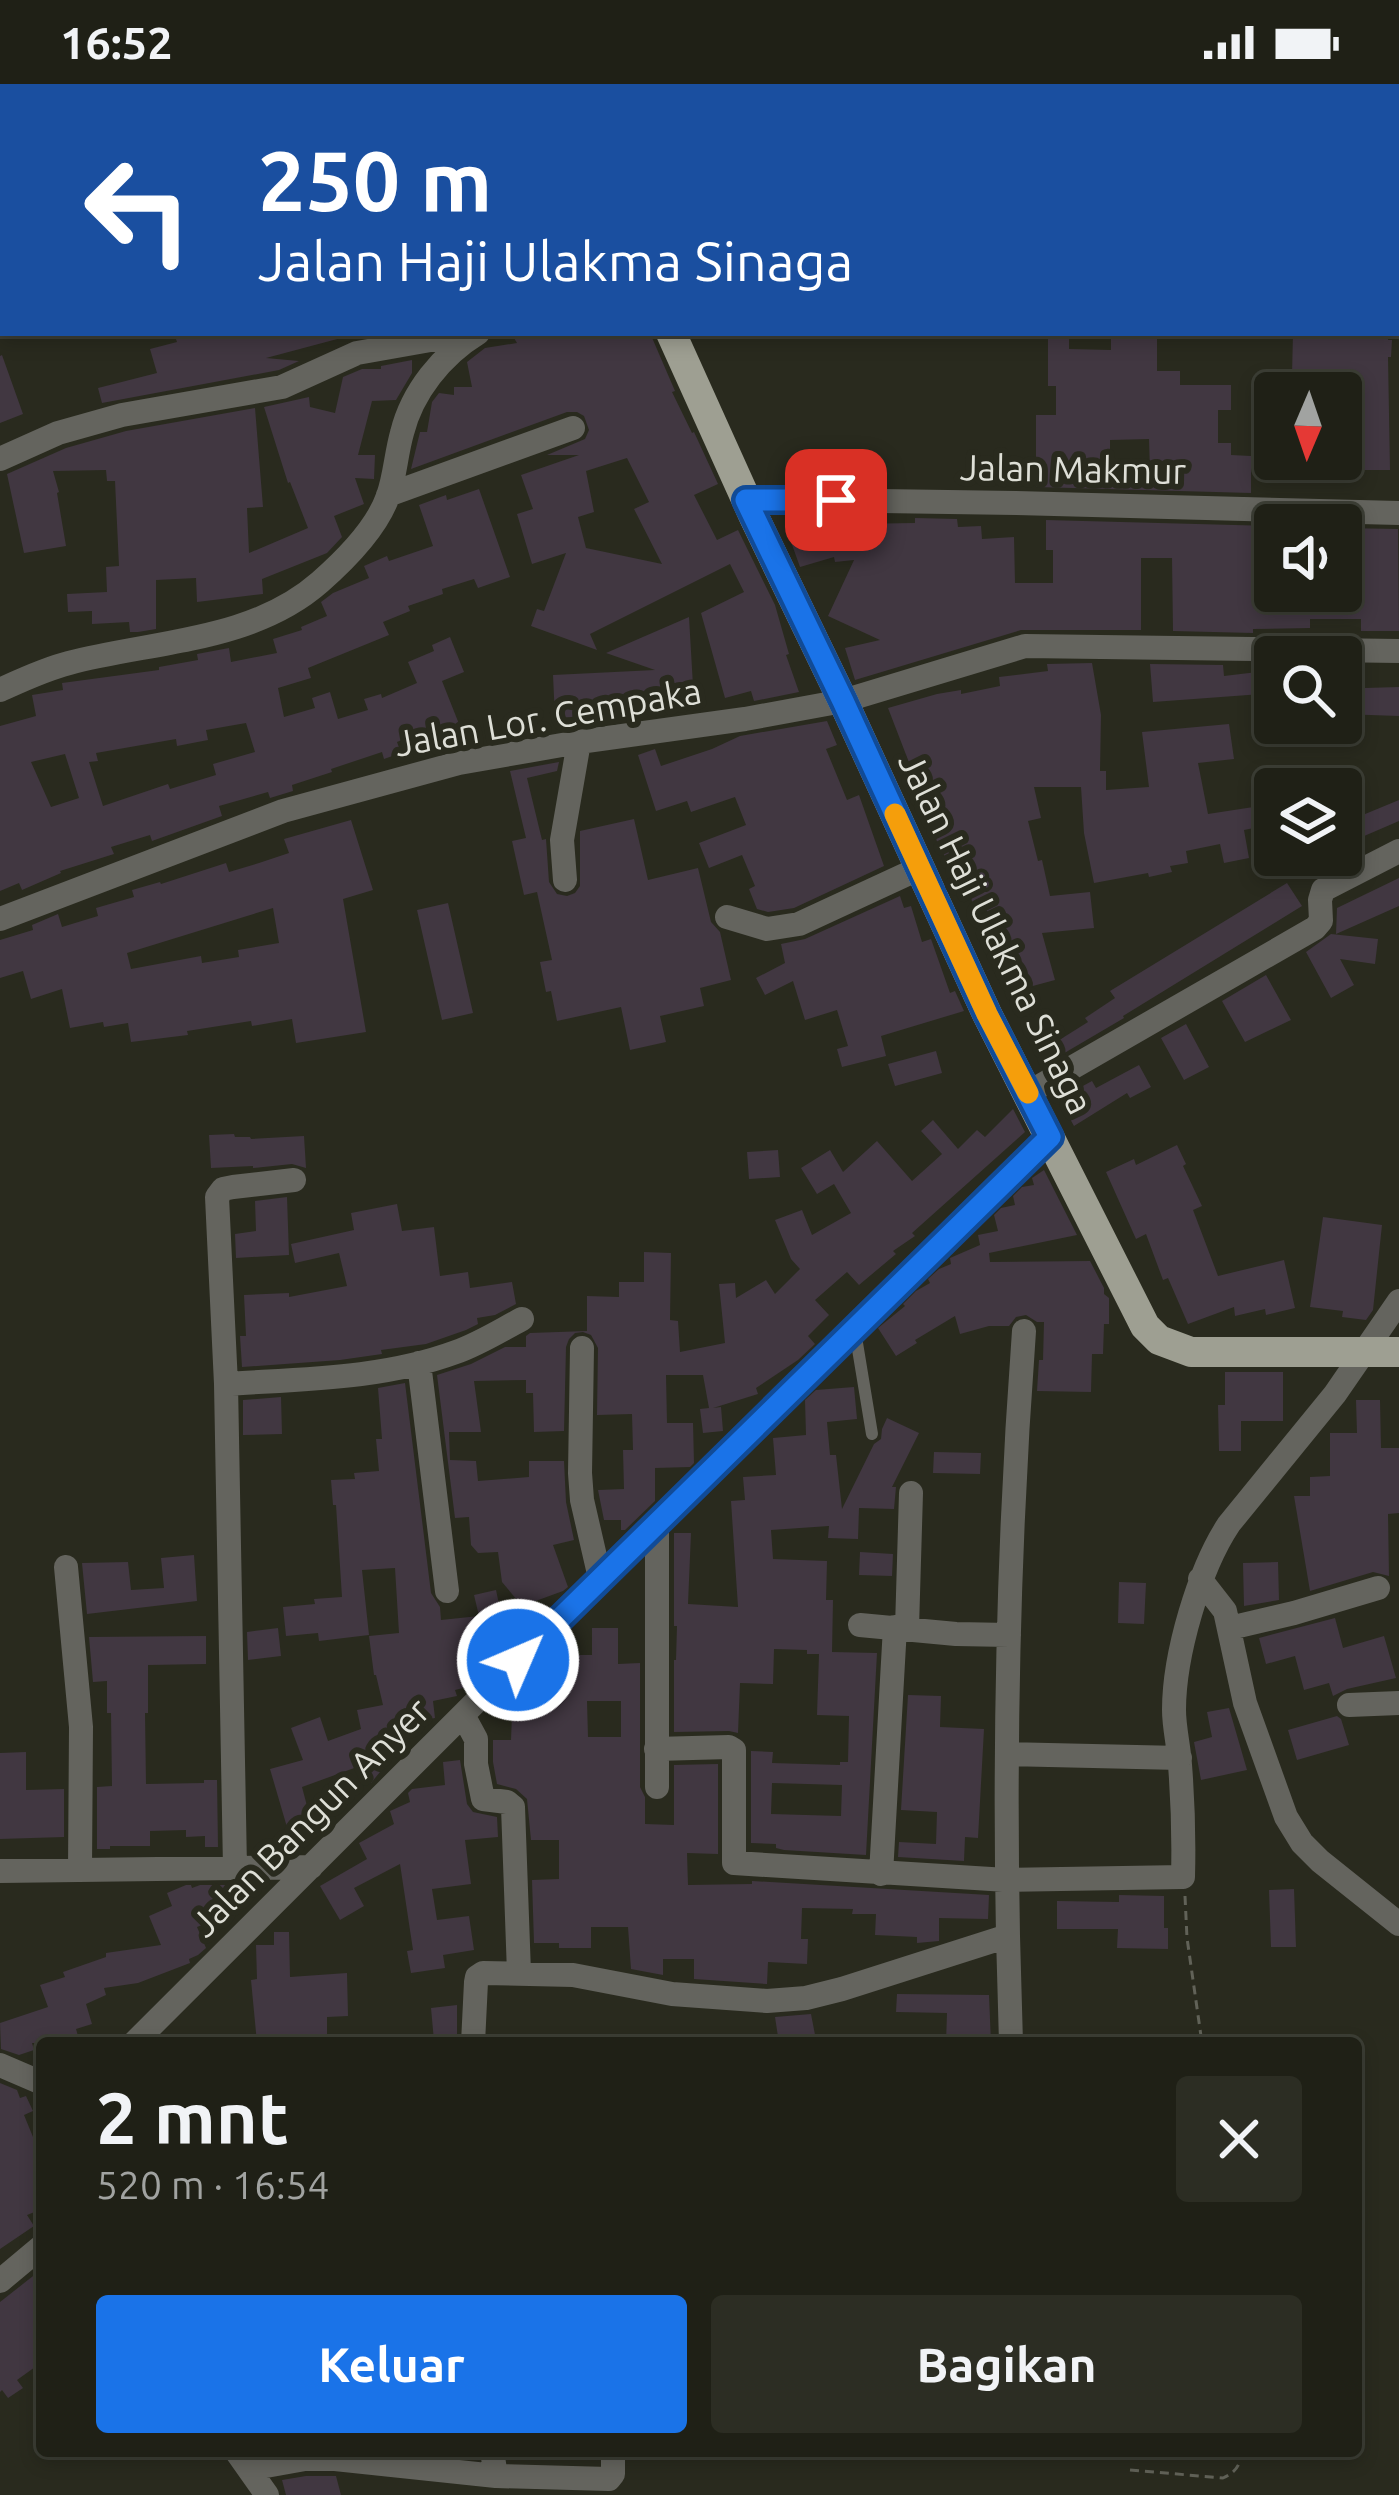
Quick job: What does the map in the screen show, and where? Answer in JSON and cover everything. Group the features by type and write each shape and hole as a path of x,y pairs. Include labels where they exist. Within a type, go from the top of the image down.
{"main road":[{"name":"Jalan Haji Ulakma Sinaga","path":"672,336 987,1014 1145,1326 1159,1340 1191,1352 1399,1352"}],"street":[{"path":"0,459 58,433 122,415 282,387 357,353 456,336"},
{"path":"0,690 67,664 256,622 289,607 368,531 388,495 403,427 420,390 470,336"},
{"path":"388,495 574,428"},
{"name":"Jalan Makmur","path":"746,500 1399,513"},
{"name":"Jalan Lor. Cempaka","path":"0,919 283,811 459,763 843,701 1024,646 1399,651"},
{"path":"565,880 562,840 579,742"},
{"path":"1028,1093 1315,928 1321,921 1323,890 1399,851"},
{"path":"727,917 767,929 799,924 920,868"},
{"name":"Jalan Bangun Anyer","path":"140,2037 1050,1137"},
{"path":"235,1868 218,1192 294,1180"},
{"path":"656,1749 734,1750 734,1863 1007,1880 1183,1877 1184,1826 1174,1712 1177,1675 1200,1579 1229,1524 1335,1394 1399,1301"},
{"path":"226,1384 378,1372 419,1363 457,1352 522,1319"},
{"path":"1011,2037 1009,1635 1024,1331"},
{"path":"582,1348 582,1500 600,1578"},
{"path":"419,1363 447,1591"},
{"path":"881,1874 911,1493"},
{"path":"658,1523 658,1787"},
{"path":"66,1567 81,1727 80,1870"},
{"path":"1200,1579 1225,1611 1245,1703 1286,1817 1302,1844 1399,1924"},
{"path":"1230,1628 1378,1588"},
{"path":"860,1625 1009,1635"},
{"path":"1349,1706 1399,1703"},
{"path":"463,1715 476,1739 483,1799 512,1807 519,1972"},
{"path":"1008,1754 1180,1758"},
{"path":"0,1871 311,1867"},
{"path":"473,2037 477,1977 483,1973 573,1976 672,1994 767,2001 842,1989 1008,1936"},
{"path":"0,2065 36,2080"},
{"path":"0,2281 36,2251"},
{"path":"242,2460 494,2463 609,2479 613,2457"},
{"path":"242,2460 267,2495"}],"lane":[{"path":"855,1330 872,1433"}],"path":[{"path":"1183,1877 1201,2037"},
{"path":"1130,2470 1223,2478 1238,2467 1240,2457"}],"building":[{"path":"175,336 341,338 266,358 299,361 279,370 102,403 98,388 157,373 150,349 177,342"},
{"path":"513,336 651,336 672,392 718,484 694,495 717,540 738,530 775,605 799,692 754,701 751,691 725,698 701,613 744,592 730,564 590,634 597,650 531,626 537,609 544,611 566,553 532,564 517,514 533,509 521,475 579,455 547,455 585,439 589,430 584,416 567,412 411,469 420,432 427,432 432,402 439,393 454,395 454,387 472,387 467,362 485,348 517,343","holes":["627,458 649,502 634,509 662,564 586,548 578,517 594,512 586,471"]},
{"path":"1048,336 1069,336 1069,349 1111,350 1111,336 1157,336 1157,371 1180,371 1180,385 1231,385 1231,410 1218,410 1218,443 1231,443 1231,455 1251,456 1251,493 1036,487 1036,415 1056,415 1056,386 1048,386","holes":["1149,439 1150,472 1110,472 1110,440"]},
{"path":"1293,336 1388,336 1392,340 1388,357 1390,470 1362,470 1362,372 1292,372"},
{"path":"0,356 23,414 0,423"},
{"path":"412,360 412,373 396,400 372,401 358,455 375,455 374,479 355,478 364,504 334,516 342,537 327,553 262,579 263,594 197,602 196,578 156,580 156,629 138,632 130,632 129,622 92,624 92,611 68,612 67,594 107,592 106,567 119,566 115,481 107,481 106,470 53,471 66,546 24,553 7,474 66,448 126,431 255,408 263,507 247,508 249,553 308,528 264,407 309,397 310,407 335,413 343,377"},
{"path":"479,489 510,577 478,588 474,579 442,589 443,594 408,606 410,611 383,622 389,635 308,668 311,678 278,688 284,717 315,708 312,698 330,692 338,719 368,710 364,699 381,694 382,698 417,683 408,662 434,651 432,645 450,637 464,672 442,681 461,729 440,738 436,726 397,742 401,753 384,759 382,752 331,769 270,798 268,792 219,806 222,816 152,841 150,835 111,847 114,854 60,871 22,890 19,883 0,891 0,726 36,716 32,695 63,690 62,683 159,670 198,660 197,654 229,648 231,662 277,653 273,639 327,616 321,602 369,578 364,566 433,546 419,505 446,495 447,500","holes":["246,723 255,752 213,764 216,775 170,789 168,784 103,806 89,762 98,761 96,753 176,739 177,746 208,740 206,730","65,754 79,798 51,807 31,762"]},
{"path":"816,517 821,528 915,523 915,518 957,519 958,527 981,526 982,539 1014,537 1015,583 1053,583 1053,550 1046,550 1046,520 1254,525 1254,612 1362,612 1362,528 1398,529 1399,631 1361,631 1361,619 1310,619 1310,628 1253,629 1253,633 1173,631 1172,558 1141,558 1141,630 1021,630 855,680 845,648 880,640 828,616 854,560 835,562 834,557 800,567 785,525"},
{"path":"689,617 694,703 555,718 553,675 655,670 606,653"},
{"path":"1092,663 1101,715 1100,771 1106,771 1106,790 1149,787 1142,732 1229,724 1234,759 1198,763 1208,814 1254,807 1254,828 1244,830 1249,858 1224,863 1220,844 1186,851 1188,863 1170,866 1172,872 1094,883 1081,787 1034,787 1041,818 1028,821 1050,896 1090,892 1094,928 1042,933 1055,980 1010,992 986,908 974,910 963,863 946,866 933,825 927,827 888,708 937,694 1000,686 999,677 1048,671 1047,664"},
{"path":"1150,664 1223,665 1224,676 1254,672 1254,695 1153,702"},
{"path":"1362,667 1365,688 1399,687 1399,716 1362,715"},
{"path":"827,721 837,745 826,749 847,800 859,795 884,866 794,908 757,909 749,889 755,886 742,855 709,868 699,843 746,825 735,797 691,812 687,801 656,811 638,755 655,749 661,766 740,736"},
{"path":"559,762 557,771 527,778 542,840 546,839 549,882 557,894 567,896 580,886 580,831 634,819 648,880 698,868 731,980 700,988 704,1006 660,1016 666,1042 630,1050 621,1007 557,1021 540,962 552,960 537,892 524,895 512,841 526,838 510,771"},
{"path":"1399,800 1399,821 1362,837 1362,815"},
{"path":"351,820 373,890 343,899 366,1032 296,1043 292,1019 252,1026 251,1021 131,1042 128,1023 70,1028 62,989 31,999 23,971 0,978 0,940 33,930 32,925 58,914 62,927 98,916 96,908 134,897 132,890 226,863 229,872 289,853 284,839","holes":["273,908 279,943 238,950 239,957 202,963 201,956 131,969 127,953"]},
{"path":"1399,878 1399,906 1336,934 1337,908"},
{"path":"1287,883 1302,906 1044,1065 1037,1054 1088,1022 1085,1018 1115,998 1110,991"},
{"path":"900,896 904,908 911,906 922,942 931,939 950,993 955,991 964,1011 881,1036 886,1056 842,1067 837,1049 848,1046 837,1010 805,1020 793,981 765,995 756,978 785,963 781,944 805,939"},
{"path":"448,903 473,1013 442,1020 417,910"},
{"path":"1331,934 1378,939 1375,964 1340,959 1354,985 1331,998 1306,952"},
{"path":"1266,975 1291,1020 1245,1042 1222,1001"},
{"path":"1186,1024 1209,1067 1184,1080 1161,1038"},
{"path":"936,1051 942,1073 895,1086 888,1064"},
{"path":"1139,1065 1151,1087 1130,1098 1127,1093 1074,1126 1059,1099 1092,1081 1096,1088"},
{"path":"1013,1109 1025,1132 859,1285 847,1272 815,1300 829,1315 808,1336 815,1344 756,1388 758,1394 713,1408 721,1407 723,1431 703,1433 700,1409 709,1408 703,1375 666,1375 667,1423 693,1423 694,1463 655,1468 655,1501 625,1530 621,1530 621,1520 604,1520 598,1490 624,1489 623,1450 633,1450 632,1414 597,1415 598,1348 591,1335 575,1333 566,1347 564,1431 534,1432 533,1393 526,1393 526,1380 474,1381 481,1432 449,1432 450,1460 476,1461 478,1481 529,1477 529,1461 564,1461 574,1540 553,1545 568,1587 522,1606 502,1582 498,1552 478,1553 471,1545 469,1517 455,1518 437,1375 505,1347 526,1347 530,1333 587,1331 587,1296 619,1297 619,1282 644,1282 644,1252 671,1253 670,1320 678,1321 680,1352 725,1343 719,1284 735,1283 736,1298 766,1280 775,1294 800,1269 775,1220 802,1210 812,1235 851,1213 834,1184 817,1194 801,1168 830,1150 843,1172 877,1141 912,1181 942,1154 921,1131 933,1120 958,1149 977,1130 985,1137"},
{"path":"209,1135 251,1139 304,1136 306,1168 292,1164 211,1168"},
{"path":"1177,1145 1202,1206 1193,1210 1218,1276 1284,1260 1295,1308 1235,1316 1234,1307 1188,1324 1168,1278 1163,1280 1146,1234 1136,1239 1106,1172 1134,1159 1136,1165"},
{"path":"778,1150 780,1177 749,1179 747,1152"},
{"path":"1044,1170 1077,1235 989,1253 990,1262 1090,1261 1109,1298 1103,1354 1092,1354 1091,1392 1037,1391 1044,1322 1026,1315 1016,1317 1009,1326 960,1334 955,1316 896,1356 878,1328 930,1283 928,1279 939,1269 951,1264 950,1258 980,1245 978,1235 998,1231 994,1215 1015,1205 1013,1196 1022,1187 1034,1185 1032,1178"},
{"path":"287,1197 289,1255 236,1258 235,1234 256,1231 255,1201"},
{"path":"397,1204 402,1231 434,1227 440,1276 468,1272 470,1288 512,1282 516,1304 426,1344 340,1360 242,1367 244,1295 289,1293 289,1297 347,1286 339,1253 295,1263 291,1244 354,1230 351,1213"},
{"path":"1323,1217 1382,1225 1373,1310 1366,1320 1310,1307"},
{"path":"1225,1372 1283,1372 1283,1421 1241,1421 1241,1451 1219,1451 1218,1405 1225,1405"},
{"path":"405,1383 431,1593 441,1620 479,1616 474,1595 496,1590 505,1632 484,1636 491,1663 467,1687 455,1690 457,1696 433,1701 435,1718 386,1730 390,1751 370,1755 380,1772 371,1783 366,1783 357,1767 302,1787 311,1821 289,1834 270,1769 303,1760 291,1728 320,1717 328,1741 361,1729 357,1710 383,1705 369,1636 399,1633 395,1568 362,1570 369,1635 319,1641 318,1633 286,1636 283,1607 342,1597 331,1480 379,1471 378,1388"},
{"path":"854,1387 857,1419 827,1422 842,1509 874,1444 881,1439 887,1418 919,1433 892,1487 896,1487 894,1509 859,1508 858,1539 828,1538 829,1526 771,1530 773,1559 827,1561 826,1600 833,1600 832,1652 877,1653 866,1855 751,1843 751,1751 773,1752 772,1763 848,1762 849,1716 817,1715 819,1654 774,1649 773,1684 740,1683 738,1733 674,1732 674,1533 691,1533 688,1604 738,1607 731,1501 745,1500 743,1477 776,1475 773,1438 806,1435 805,1400 816,1390","holes":["772,1783 842,1785 841,1816 771,1814"]},
{"path":"281,1397 282,1434 243,1435 243,1400"},
{"path":"1356,1400 1380,1400 1381,1448 1399,1448 1399,1513 1388,1514 1389,1576 1373,1572 1310,1591 1294,1496 1310,1496 1310,1477 1330,1476 1330,1433 1357,1433"},
{"path":"934,1452 981,1453 980,1474 933,1473"},
{"path":"860,1552 893,1554 892,1576 859,1575"},
{"path":"194,1555 197,1601 87,1614 82,1563 128,1562 131,1590 164,1588 161,1558"},
{"path":"1278,1562 1279,1600 1244,1606 1243,1563"},
{"path":"1119,1582 1146,1583 1144,1624 1118,1623"},
{"path":"1335,1618 1343,1648 1384,1636 1396,1678 1333,1696 1329,1683 1304,1690 1295,1656 1266,1664 1259,1638"},
{"path":"278,1628 281,1656 248,1660 247,1632"},
{"path":"592,1628 618,1628 618,1664 640,1663 640,1787 645,1797 645,1824 674,1825 674,1765 718,1764 718,1854 687,1853 688,1885 752,1881 989,1895 988,1919 939,1918 939,1941 917,1943 917,1937 875,1935 876,1914 802,1908 801,1939 808,1939 807,1964 768,1962 767,1984 694,1979 694,1959 663,1959 663,1975 631,1969 628,1927 591,1927 591,1948 534,1943 532,1880 559,1879 559,1840 531,1840 527,1799 516,1789 497,1784 493,1740 511,1740 513,1688 526,1675 536,1675 536,1668 557,1668 557,1655 592,1655","holes":["587,1701 621,1701 621,1737 588,1737"]},
{"path":"206,1636 206,1664 148,1665 146,1784 217,1780 218,1847 205,1847 205,1836 186,1837 186,1830 150,1831 150,1846 97,1849 97,1787 112,1786 111,1713 107,1713 107,1681 93,1682 89,1637"},
{"path":"908,1695 941,1696 940,1727 984,1729 978,1838 965,1837 964,1861 898,1857 899,1842 936,1844 937,1812 901,1810"},
{"path":"1229,1708 1247,1770 1201,1780 1194,1742 1212,1737 1207,1712"},
{"path":"1337,1716 1349,1745 1297,1760 1288,1730"},
{"path":"26,1752 26,1790 64,1789 64,1837 0,1839 0,1753"},
{"path":"460,1760 467,1804 473,1812 497,1817 498,1837 465,1840 471,1884 432,1889 437,1920 469,1916 474,1950 443,1955 445,1968 411,1973 407,1951 413,1950 400,1864 354,1888 364,1906 340,1920 320,1886 367,1859 359,1843 394,1824 390,1811 410,1802 412,1789 445,1785 443,1762"},
{"path":"186,1885 226,1885 235,1908 197,1927 206,1948 189,1959 190,1963 138,1983 104,1988 106,1995 86,2004 92,2024 76,2029 78,2037 36,2037 34,2050 19,2055 1,2049 0,2023 48,2007 40,1985 65,1977 63,1972 106,1957 106,1953 161,1945 149,1916 172,1906 167,1893"},
{"path":"1294,1889 1296,1947 1271,1947 1269,1890"},
{"path":"1119,1895 1164,1896 1168,1949 1117,1948 1118,1929 1057,1929 1057,1901 1119,1902"},
{"path":"274,1932 289,1932 290,1977 347,1973 348,2016 327,2017 327,2037 256,2037 251,1980 257,1979 256,1945 274,1945"},
{"path":"897,1994 989,1995 991,2037 946,2037 947,2013 896,2012"},
{"path":"457,2005 457,2037 434,2037 431,2008"},
{"path":"811,2014 815,2037 778,2037 775,2017"},
{"path":"0,2083 17,2090 20,2098 26,2096 33,2111 24,2115 36,2144 36,2211 27,2215 34,2226 0,2249"},
{"path":"36,2274 36,2366 17,2380 23,2388 8,2398 0,2392 0,2302"},
{"path":"336,2476 341,2495 286,2495 282,2480"}],"slow traffic":[{"path":"895,814 1028,1093"}],"route":[{"path":"518,1660 1050,1137 987,1014 746,500 836,500"}]}
